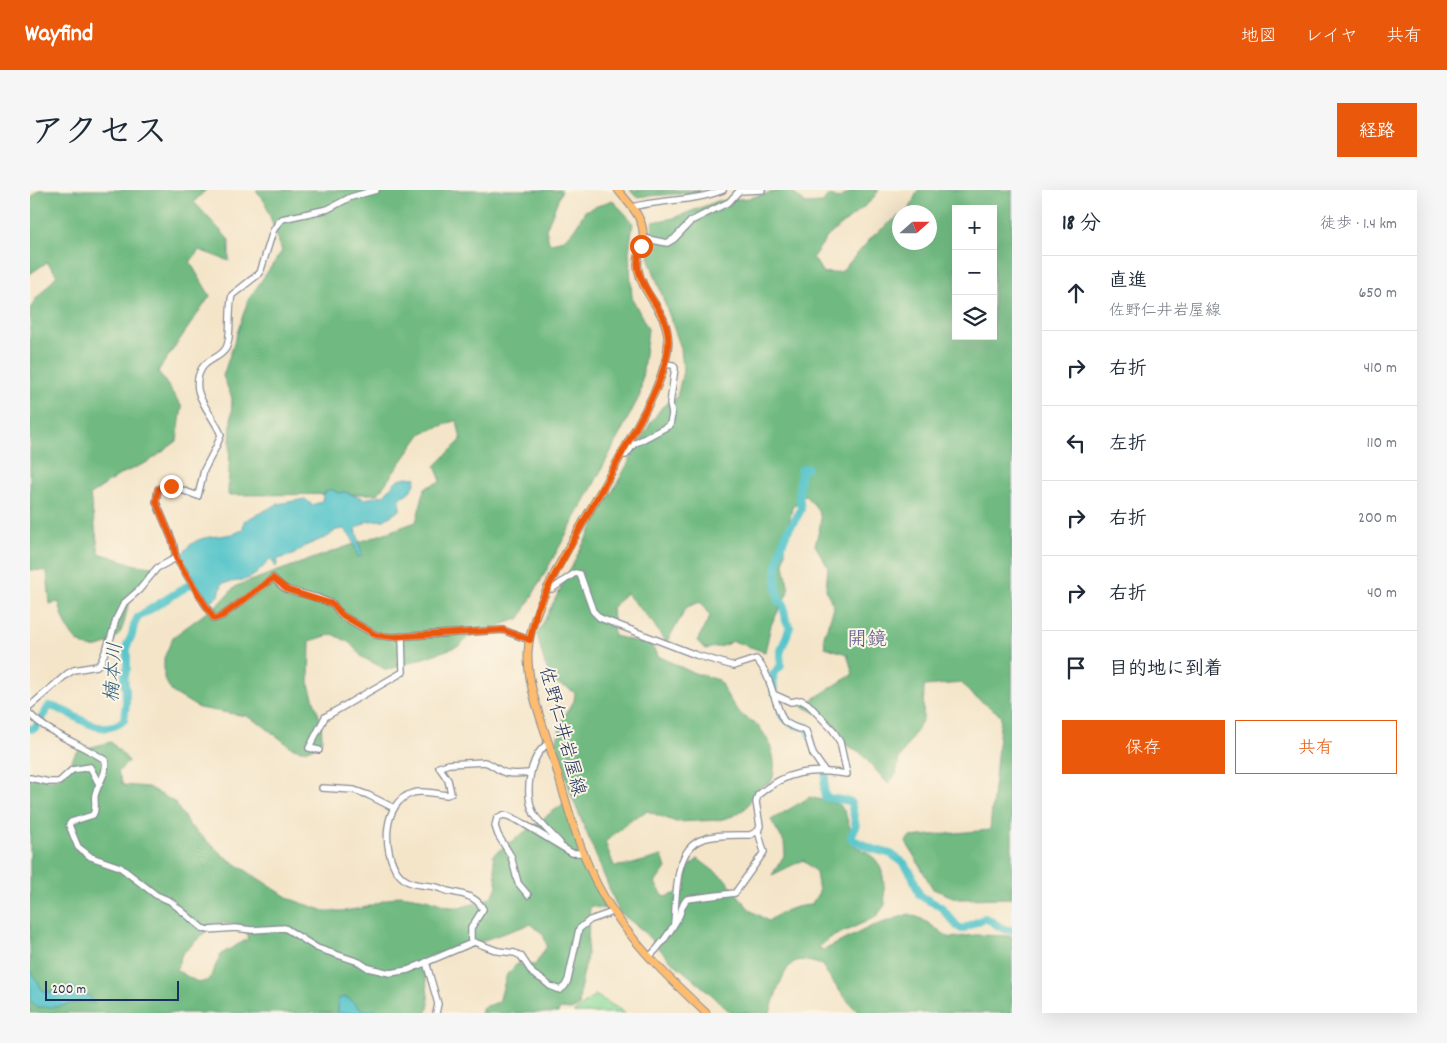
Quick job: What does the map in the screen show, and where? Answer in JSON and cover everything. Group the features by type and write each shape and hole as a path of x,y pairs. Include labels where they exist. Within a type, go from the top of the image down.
{"main road":[{"name":"佐野仁井岩屋線","path":"618,190 639,216 643,238 638,255 639,272 646,288 656,303 666,327 668,342 665,364 650,402 537,609 530,640 528,661 531,687 592,874 613,912 649,957 706,1013"}],"street":[{"path":"376,190 351,198 328,209 282,219 278,223 273,231 260,273 232,295 227,346 220,355 203,366 198,383 198,392 204,406 221,435 204,470 198,496 167,486 158,489 156,502 173,542 176,558 214,619 222,616 273,578 288,590 333,604 342,615 376,635 402,636 503,630 530,640"},
{"path":"632,207 646,203 702,197 723,190"},
{"path":"643,238 667,243 674,239 692,221 728,202 739,191 762,190"},
{"path":"622,454 626,455 634,444 670,426 672,414 670,404 675,368 673,365 665,364"},
{"path":"30,706 67,674 97,666 101,662 116,619 124,603 157,568 176,558"},
{"path":"548,588 552,589 575,573 580,574 593,611 600,618 696,654 734,666 756,659 763,665 767,674 783,720 796,728 806,731 813,754 825,770"},
{"path":"319,750 309,748 325,717 402,672 402,636"},
{"path":"649,957 660,947 678,919 683,903 687,899 735,893 764,852 758,831 760,823 756,802 758,795 798,772 825,770 846,774 840,742 833,730 808,704 801,700 791,702 775,695"},
{"path":"30,714 34,719 105,760 106,767 95,797 95,811 93,815 71,822 69,825 78,847 91,857 120,867 156,894 170,901 202,928 208,930 285,928 317,948 359,962 368,968 390,974 408,970 471,943 481,944 498,952 515,953 521,956 532,974 560,990 568,980 579,929 590,920 613,912"},
{"path":"549,743 542,747 530,773 529,794 534,814 563,846"},
{"path":"471,943 471,928 483,909 481,905 466,894 410,883 399,874 391,856 388,836 389,821 399,801 415,792 447,795 451,793 448,780 439,768 449,764 484,762 489,763 504,773 530,773"},
{"path":"30,778 59,782 72,770 90,767 99,784"},
{"path":"322,788 354,790 368,794 394,808"},
{"path":"528,895 518,883 512,856 498,835 495,826 497,818 503,815 508,816 563,846 572,853 584,853"},
{"path":"674,923 676,886 685,853 689,847 703,838 750,835 758,831"},
{"path":"426,962 438,1004 436,1013"}],"green space":[{"path":"38,190 206,190 194,202 229,240 229,261 199,250 190,262 210,296 158,371 182,407 177,441 150,461 121,474 90,495 99,553 136,565 153,567 131,597 120,633 109,643 94,647 86,646 73,636 64,619 59,602 50,604 47,571 30,570 30,311 34,301 57,275 47,262 30,274 30,200"},
{"path":"256,190 562,190 546,229 549,243 567,237 585,211 612,200 633,222 629,252 632,298 648,329 640,395 594,484 520,618 468,637 459,646 387,670 362,657 350,643 333,634 310,641 309,685 321,722 322,739 317,746 307,750 291,747 261,724 246,716 199,708 172,692 164,678 164,658 173,637 222,601 236,586 416,522 425,488 441,481 435,466 461,440 457,420 422,433 378,494 228,495 232,398 223,376 248,300 282,251 265,202"},
{"path":"630,190 701,190 689,193 636,197"},
{"path":"782,190 790,190 806,204 823,203 828,195 838,199 854,190 879,190 872,200 828,236 813,257 823,273 841,272 874,235 892,221 892,250 937,250 937,205 911,205 918,190 1012,190 1012,898 958,899 933,889 906,842 909,837 990,830 1001,715 971,694 962,683 924,686 923,719 899,759 896,774 888,784 860,752 840,742 827,718 802,706 853,674 847,654 825,647 824,636 834,608 826,589 828,567 815,545 820,523 819,512 804,495 792,508 786,536 784,565 789,590 771,625 765,652 733,641 723,646 705,649 697,641 710,616 700,602 687,607 666,643 653,623 626,593 612,608 614,636 651,645 658,656 691,672 719,680 728,697 742,715 756,724 766,736 774,758 772,781 756,790 746,808 733,816 719,820 676,822 647,811 632,819 605,842 614,866 629,865 662,856 666,868 655,883 664,897 685,891 688,867 698,859 726,880 750,910 768,921 788,910 811,905 819,892 816,872 803,860 772,875 785,854 784,842 771,820 810,797 840,805 845,812 856,847 873,857 878,863 883,878 885,905 876,917 830,938 818,948 824,950 870,927 909,914 922,919 950,938 975,935 1012,936 1012,1013 859,1013 839,990 822,965 801,960 794,962 786,972 770,1013 731,1013 670,960 641,929 619,912 572,797 556,744 563,718 574,701 575,693 555,683 545,665 537,635 581,548 650,424 662,407 677,397 683,371 681,348 649,259 653,222 674,218 718,201 749,198"},
{"path":"111,742 129,761 118,772 123,785 148,787 174,802 190,826 225,857 290,899 325,911 363,908 400,895 426,899 450,907 462,907 491,897 497,885 493,855 563,804 582,858 606,909 590,906 587,956 580,990 579,1006 571,1010 560,1009 558,1013 481,1013 483,1007 499,1002 507,974 517,964 535,965 547,946 543,934 531,924 487,939 474,946 429,956 425,972 429,1004 427,1013 30,1013 30,776 50,780 59,778 68,768 75,754 80,750","holes":["215,923 244,925 248,939 221,954 209,980 199,983 176,970 182,954"]},
{"path":"595,995 626,1013 573,1013"}],"water":[{"path":"406,477 416,478 411,490 400,498 400,510 384,520 368,521 356,528 362,556 358,557 352,538 344,529 336,530 329,536 305,546 293,555 278,559 276,567 271,558 251,577 222,583 219,595 208,603 179,558 189,546 198,540 238,532 243,529 244,521 278,504 305,499 312,505 321,502 325,492 331,489 338,493 345,492 365,499 384,495 396,481"},
{"path":"30,970 43,991 58,993 69,984 89,996 95,1004 84,1001 57,1007 37,1007 30,1000"},
{"path":"345,997 361,1009 376,1009 376,1013 338,1013 338,999"}],"waterway":[{"path":"774,692 773,674 781,666 780,653 790,627 786,621 783,603 778,601 777,566 784,539 801,509 799,494 801,470 807,468"},
{"name":"楠本川","path":"41,719 49,706 105,728 115,726 124,720 126,703 124,679 127,668 127,645 138,617 197,580"},
{"path":"781,712 792,723 807,727 810,736"},
{"name":"楠本川","path":"30,729 35,728 37,725"},
{"path":"825,766 825,797 851,802 856,827 851,836 853,840 873,849 891,854 904,863 912,875 919,894 941,907 957,926 962,929 985,918 1004,929 1012,930"}],"district":[{"name":"開鏡","path":"867,638"}],"route":[{"path":"171,486 158,489 156,502 160,515 173,542 176,558 214,619 222,616 262,584 273,578 288,590 328,601 349,620 378,636 392,637 503,630 530,640 537,609 650,402 662,375 668,347 668,336 663,317 639,272 638,255 641,246"}]}
